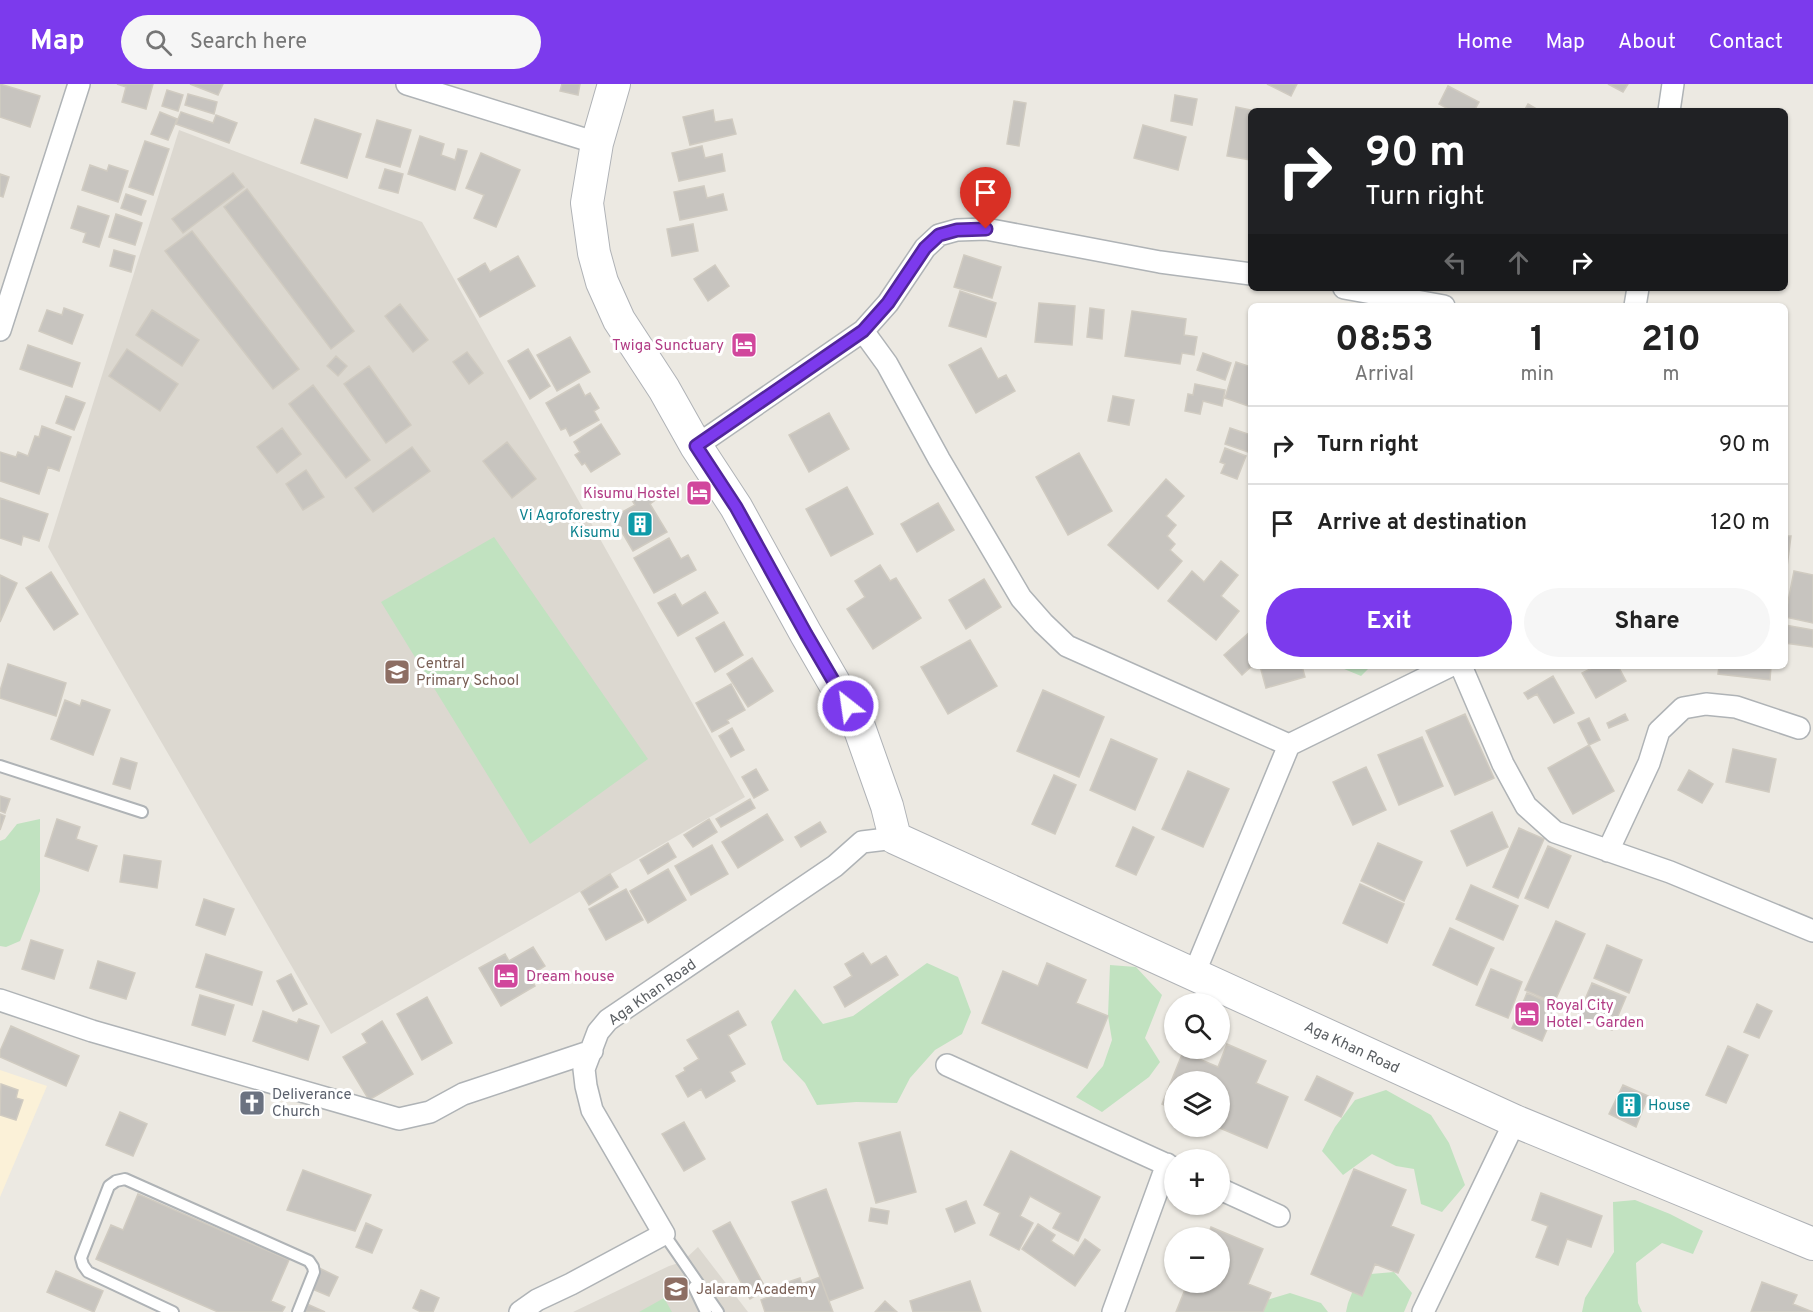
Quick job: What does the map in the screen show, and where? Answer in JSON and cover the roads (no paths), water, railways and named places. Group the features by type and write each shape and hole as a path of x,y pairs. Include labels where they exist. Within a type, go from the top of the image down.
{"street":[{"path":"0,330 79,84"},
{"path":"407,84 597,143"},
{"path":"614,84 597,143 587,203 594,252 602,282 619,320 736,507 858,724 896,838"},
{"path":"1669,108 1673,84"},
{"path":"696,446 863,331 888,303 925,248 939,235 957,230 986,229 1160,262 1248,274"},
{"path":"1361,291 1427,303"},
{"path":"863,331 887,364 939,459 1021,598 1066,646 1289,745"},
{"path":"1194,974 1289,745 1444,669"},
{"path":"1462,669 1503,764 1526,806 1555,832 1670,872 1813,931"},
{"path":"1608,851 1649,764 1659,731 1683,708 1706,704 1736,707 1799,728"},
{"name":"Aga Khan Road","path":"664,1234 592,1110 586,1086 585,1069 598,1032 609,1020 835,866 862,842 896,838 1515,1121 1813,1244"},
{"path":"0,1000 92,1031 399,1119 430,1112 463,1094 592,1051"},
{"path":"946,1065 1164,1163"},
{"path":"1423,1312 1515,1121"},
{"path":"1113,1312 1164,1184"},
{"path":"1230,1194 1279,1216"},
{"path":"520,1312 537,1300 664,1234"}],"lane":[{"path":"0,766 142,812"},
{"path":"173,1312 87,1272 83,1265 81,1258 109,1186 116,1181 125,1179 309,1261 314,1267 314,1272 298,1312"},
{"path":"664,1234 718,1312"},
{"path":"682,1262 706,1312"}],"place":[{"name":"Twiga Sunctuary","path":"744,345"},
{"name":"Kisumu Hostel","path":"699,493"},
{"name":"Vi Agroforestry Kisumu","path":"640,524"},
{"name":"Central Primary School","path":"397,672"},
{"name":"Dream house","path":"506,976"},
{"name":"Royal City Hotel - Garden","path":"1527,1014"},
{"name":"Deliverance Church","path":"252,1103"},
{"name":"House","path":"1629,1105"},
{"name":"Jalaram Academy","path":"676,1289"}]}
